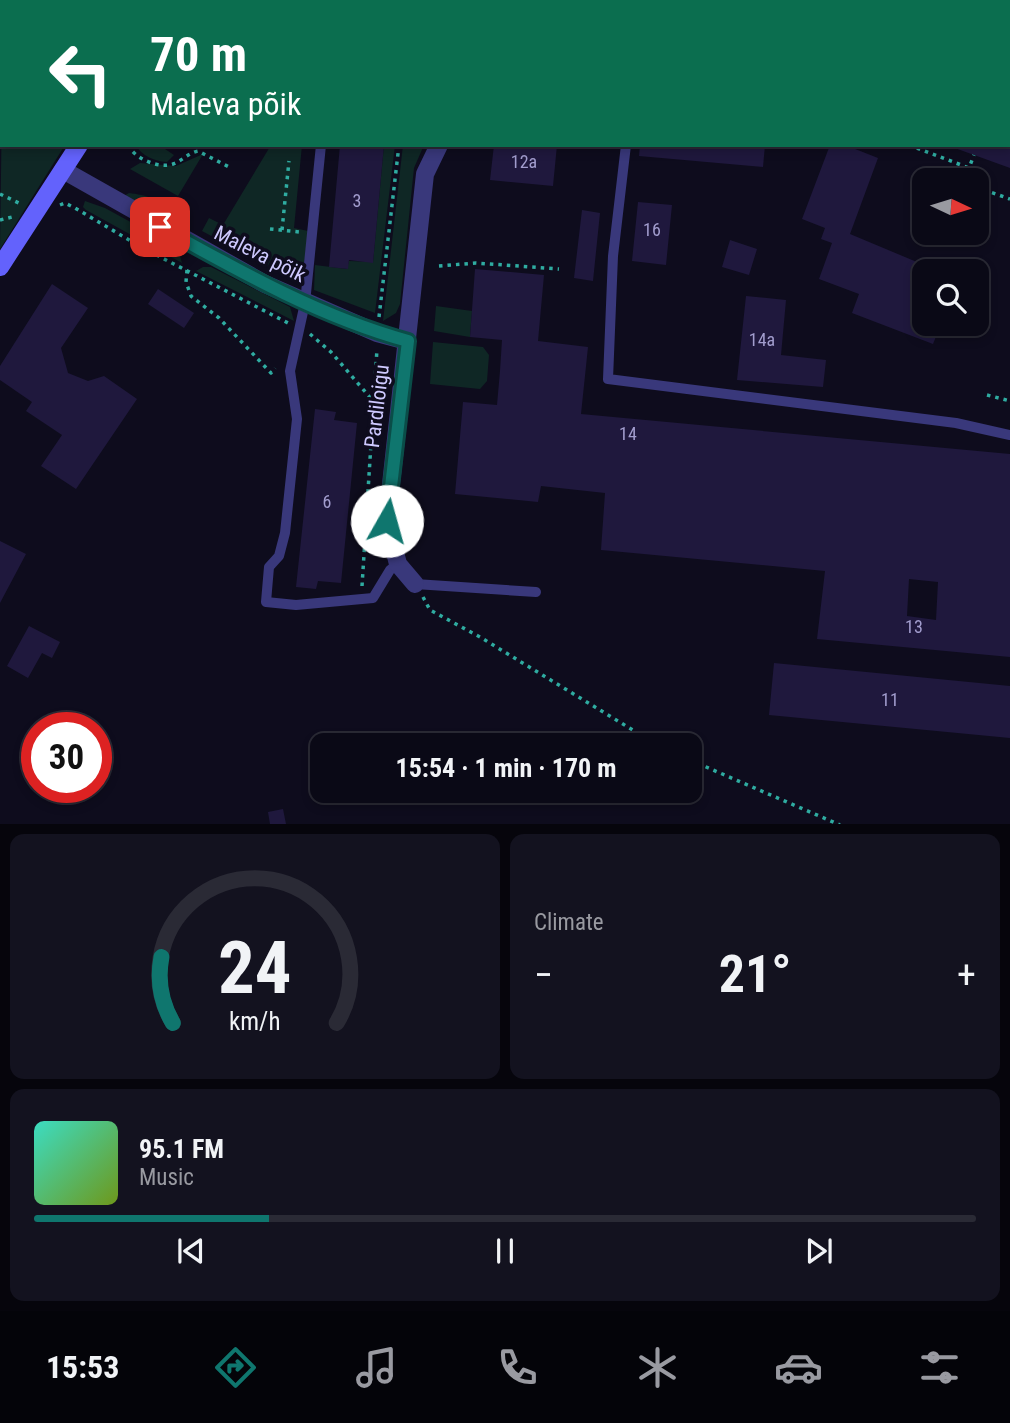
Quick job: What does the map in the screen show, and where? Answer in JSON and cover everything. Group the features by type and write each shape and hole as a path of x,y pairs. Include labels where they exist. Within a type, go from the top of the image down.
{"street":[{"path":"0,267 78,147"},
{"name":"Pardiloigu","path":"415,584 398,565 387,521 425,174 438,147"},
{"name":"Maleva põik","path":"63,170 243,273 305,303 377,332 408,341"}],"lane":[{"path":"321,147 305,303 290,371 297,419 285,533 279,556 269,567 266,602 296,605 373,598 390,570 398,565"},
{"path":"626,147 613,256 608,379 956,423 1010,435"},
{"path":"415,584 443,588 536,592"}],"path":[{"path":"129,147 135,156 162,164 172,164 198,151 229,167"},
{"path":"362,598 377,332 399,147"},
{"path":"914,147 969,168 974,155"},
{"path":"282,230 289,161"},
{"path":"989,192 1010,199"},
{"path":"0,194 36,211 65,203 300,329 331,352 374,402 401,406"},
{"path":"270,229 312,233"},
{"path":"439,266 476,263 559,269"},
{"path":"187,270 186,282 191,296 219,318 271,373 286,353 293,352"},
{"path":"987,395 1010,401"},
{"path":"415,584 430,610 480,637 638,733"},
{"path":"702,765 840,824"}],"green space":[{"path":"1,147 64,147 0,249"},
{"path":"137,147 162,147 174,155 167,162 141,152"},
{"path":"270,147 302,147 294,228 308,231 302,285 202,231 209,218 223,225"},
{"path":"384,147 395,147 375,313 314,290 315,265 347,269 349,261 373,262"},
{"path":"403,147 423,147 414,168 400,304 396,313 383,321"},
{"path":"203,154 178,196 130,169 140,163 176,166"},
{"path":"129,193 154,199 163,207 166,219 124,196"},
{"path":"85,201 105,208 178,248 182,263 86,210 83,207"},
{"path":"211,267 290,307 294,321 196,271"},
{"path":"436,306 472,311 470,337 434,331"},
{"path":"433,342 483,347 489,355 487,381 480,389 430,384"}],"building":[{"path":"340,147 384,147 373,263 349,260 348,269 329,267"},
{"path":"494,147 557,147 553,186 490,180"},
{"path":"640,147 765,147 763,167 639,156"},
{"path":"829,147 850,147 878,158 850,234 912,260 912,336 852,313 859,294 819,279 832,243 821,239 825,228 802,219"},
{"path":"952,147 1010,147 1010,168"},
{"path":"638,202 672,205 666,265 632,261"},
{"path":"582,210 600,213 593,281 574,278"},
{"path":"730,240 757,249 749,275 722,267"},
{"path":"475,269 544,275 538,341 588,347 581,414 1010,454 1010,657 817,639 825,571 601,550 605,493 541,486 538,502 455,494 463,402 497,405 502,340 470,337","holes":["909,579 938,582 936,620 907,616"]},
{"path":"52,284 88,308 61,348 68,373 88,381 104,376 137,399 76,489 41,466 62,435 26,411 32,402 0,380 0,366"},
{"path":"158,289 194,313 184,328 148,304"},
{"path":"746,296 786,300 781,355 826,360 823,387 737,380"},
{"path":"912,336 936,336 933,344"},
{"path":"315,409 336,412 334,420 357,423 341,583 318,581 316,589 296,587"},
{"path":"0,541 26,554 0,603"},
{"path":"29,626 60,642 52,658 42,653 28,678 7,666"},
{"path":"774,663 1010,686 1010,738 769,715"},
{"path":"283,809 286,824 270,824 268,812"}],"route":[{"path":"160,227 305,303 377,332 408,341 387,521"}]}
